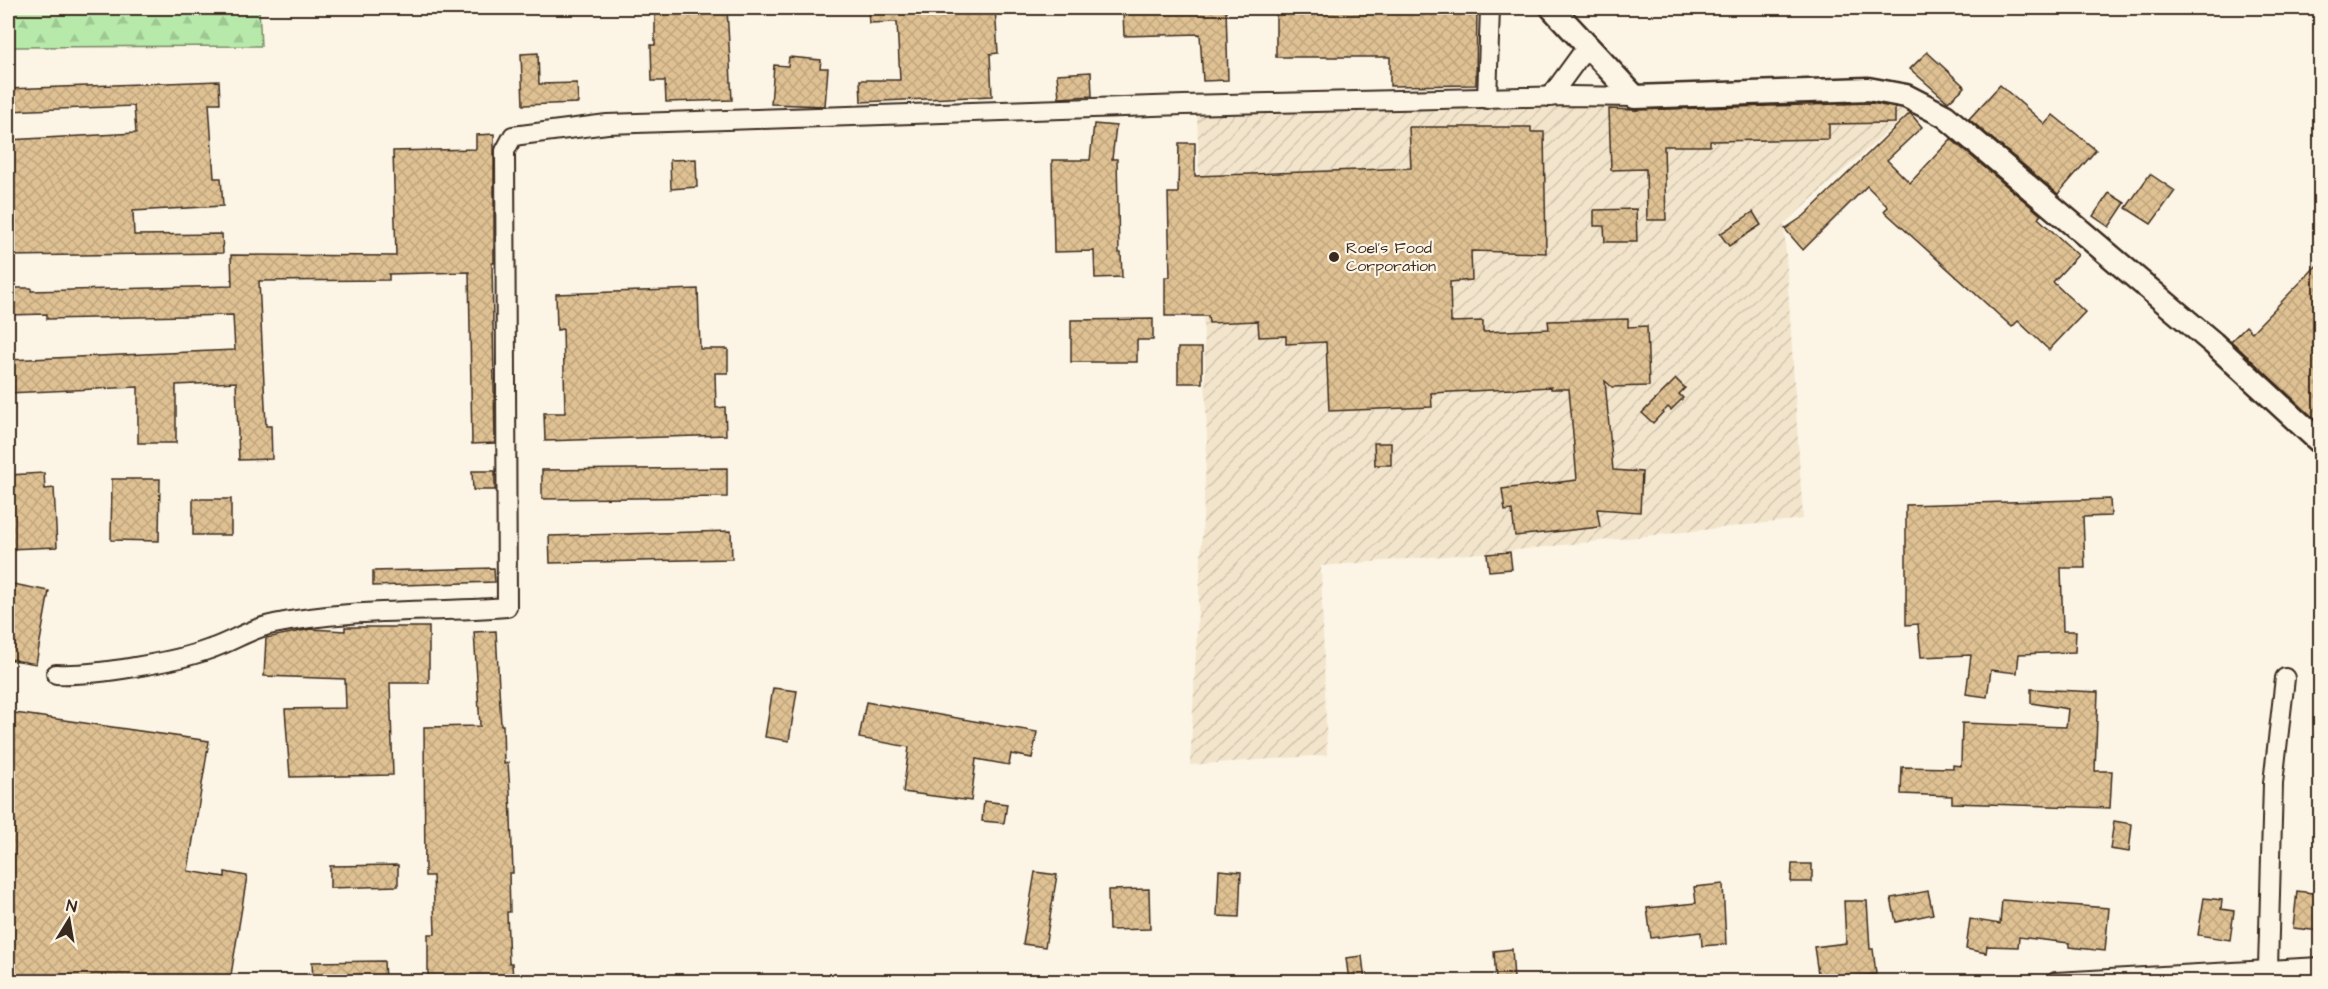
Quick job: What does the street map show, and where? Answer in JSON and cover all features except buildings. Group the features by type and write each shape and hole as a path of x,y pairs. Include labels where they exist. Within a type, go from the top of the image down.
{"street":[{"path":"1487,99 1490,8"},
{"path":"1552,8 1635,97"},
{"path":"1550,97 1588,45"},
{"path":"57,674 102,671 187,656 210,649 255,629 291,621 416,610 507,607 505,151 513,136 607,124 1184,105 1635,97 1868,89 1906,96 1954,124 2213,343 2320,442"},
{"path":"2268,968 2273,783 2285,678"},
{"path":"2056,981 2320,967"}],"shaded area":[{"name":"Roel's Food Corporation","path":"1904,101 1911,110 1784,224 1803,519 1507,551 1321,566 1327,755 1190,765 1207,440 1197,112"}],"green space":[{"path":"8,8 259,8 261,46 8,47"}],"place":[{"name":"Roel's Food Corporation","path":"1334,257"}]}
